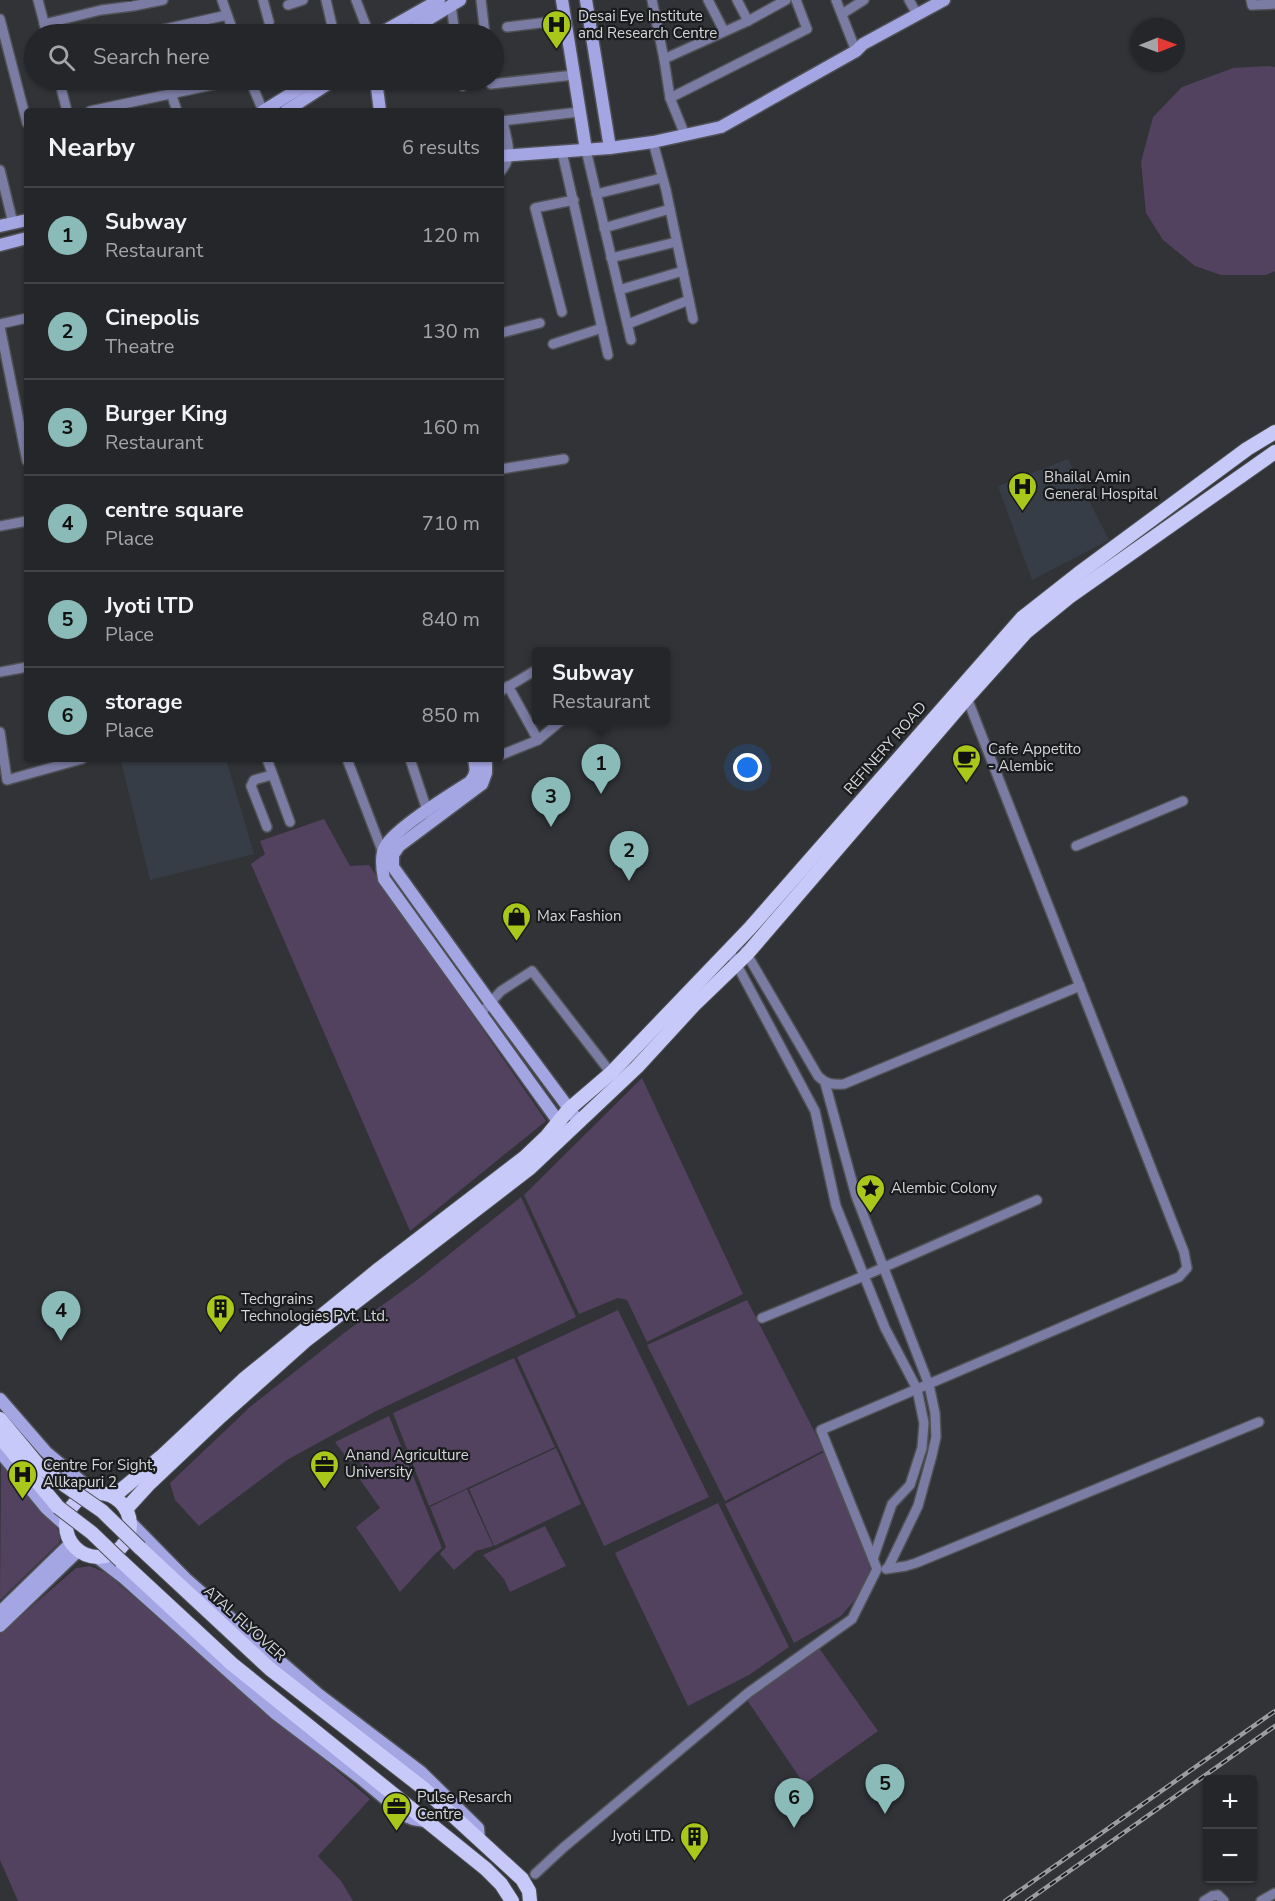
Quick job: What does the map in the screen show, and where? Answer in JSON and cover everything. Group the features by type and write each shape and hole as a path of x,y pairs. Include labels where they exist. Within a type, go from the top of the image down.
{"main road":[{"name":"REFINERY ROAD","path":"560,1127 579,1122 637,1067 694,1005 742,959 959,701 1006,636 1034,608 1247,449 1275,432"},
{"name":"REFINERY ROAD","path":"560,1127 569,1108 611,1072 733,946 1017,641 1046,615 1275,452"},
{"path":"114,1496 305,1341 333,1313 530,1168 560,1127"},
{"path":"126,1509 217,1411"},
{"name":"ATAL FLYOVER","path":"0,1419 39,1466 102,1511 270,1669 423,1788 529,1886"},
{"path":"0,1437 58,1507 92,1533 232,1664 486,1869 501,1884 508,1899"},
{"path":"94,1492 114,1496 123,1504 131,1523 130,1534 118,1551 98,1558 88,1556 75,1547 66,1533 69,1511 75,1502 84,1495 94,1492"}],"street":[{"path":"38,0 44,24 101,10 163,0"},
{"path":"222,0 231,24"},
{"path":"263,0 269,22"},
{"path":"288,5 303,0"},
{"path":"326,0 332,24"},
{"path":"356,0 365,24"},
{"path":"481,0 484,24"},
{"path":"562,0 586,150 631,340"},
{"path":"586,0 610,148"},
{"path":"652,0 670,99 685,135"},
{"path":"708,0 724,31"},
{"path":"737,0 748,21"},
{"path":"664,58 748,21 770,3 786,0"},
{"path":"670,99 807,29 796,0"},
{"path":"836,0 856,51"},
{"path":"842,14 864,0"},
{"path":"909,0 917,14"},
{"path":"505,156 610,148 653,142 721,127 856,51 863,44 944,0"},
{"path":"1251,0 1252,5 1275,4"},
{"path":"395,24 426,4 450,2"},
{"path":"418,24 450,2"},
{"path":"450,2 453,24"},
{"path":"188,24 228,15"},
{"path":"0,19 24,111"},
{"path":"507,27 565,20"},
{"path":"504,83 574,75"},
{"path":"61,90 65,108"},
{"path":"104,108 186,90"},
{"path":"254,90 262,108"},
{"path":"268,108 297,90"},
{"path":"291,108 319,90"},
{"path":"376,90 377,108"},
{"path":"171,93 176,108"},
{"path":"504,121 579,112"},
{"path":"653,142 693,319"},
{"path":"562,152 608,355"},
{"path":"0,170 13,223"},
{"path":"596,194 662,178"},
{"path":"562,312 536,208 573,200"},
{"path":"604,228 669,209"},
{"path":"0,226 24,221"},
{"path":"0,244 24,239"},
{"path":"612,258 676,242"},
{"path":"619,290 682,272"},
{"path":"627,324 689,300"},
{"path":"24,319 0,325 24,446"},
{"path":"504,332 540,323"},
{"path":"553,344 602,328"},
{"path":"504,469 564,459"},
{"path":"0,526 24,522"},
{"path":"0,672 24,667"},
{"path":"532,673 505,688 538,740"},
{"path":"529,1886 563,1848 748,1693 852,1619 877,1569 821,1430 1179,1277 1188,1268 1184,1252 1080,986 959,701"},
{"path":"504,754 538,740 556,725"},
{"path":"0,732 7,780 64,762"},
{"path":"40,762 41,771"},
{"path":"268,762 290,822"},
{"path":"348,762 383,853"},
{"path":"411,762 429,817"},
{"path":"475,762 477,770 475,776 399,846 393,855 393,867 579,1122"},
{"path":"487,762 482,784 390,839 383,853 384,879 560,1127"},
{"path":"267,827 251,786 254,780 272,775"},
{"path":"1076,846 1183,801"},
{"path":"733,946 818,1076 825,1083 856,1196 929,1385 936,1437 932,1455 918,1506 888,1568"},
{"path":"742,959 815,1111 836,1206 885,1328 917,1389 924,1424 922,1448 910,1485 892,1504 873,1559"},
{"path":"481,1013 501,992 532,971 611,1072"},
{"path":"825,1083 844,1084 1080,986"},
{"path":"762,1318 1037,1200"},
{"path":"0,1399 46,1452 94,1492"},
{"path":"877,1569 906,1566 922,1560 1258,1422"},
{"path":"0,1452 46,1508 66,1526"},
{"path":"131,1523 186,1579 318,1694 421,1772 478,1828 479,1840"},
{"path":"0,1612 75,1547"},
{"path":"0,1626 75,1547"},
{"path":"98,1558 124,1578 276,1714 406,1816 425,1821"},
{"path":"1261,1901 1275,1893"},
{"path":"1203,1901 1218,1895 1224,1901"}],"shaded area":[{"path":"1275,67 1275,271 1266,275 1221,275 1195,266 1163,240 1146,213 1141,162 1153,117 1182,87 1233,68"},
{"path":"1068,459 1109,540 1032,580 998,486"},
{"path":"121,762 227,762 254,854 150,880"},
{"path":"324,819 350,866 369,865 546,1121 410,1231 251,864 265,854 260,841"},
{"path":"642,1078 743,1294 647,1342 627,1300 618,1298 579,1314 524,1195"},
{"path":"521,1197 576,1317 376,1411 287,1460 199,1526 175,1500 170,1483 251,1406 344,1333 417,1280"},
{"path":"747,1300 824,1450 725,1501 647,1345"},
{"path":"618,1310 709,1497 604,1546 517,1357"},
{"path":"514,1358 555,1447 429,1506 393,1413"},
{"path":"389,1416 442,1548 400,1592 356,1527 380,1508 359,1478 362,1466 360,1462 349,1461 335,1442"},
{"path":"556,1448 581,1504 494,1546 469,1489"},
{"path":"826,1451 871,1567 860,1594 841,1616 794,1643 725,1504"},
{"path":"1,1460 57,1528 61,1537 59,1543 0,1600"},
{"path":"467,1489 493,1546 476,1551 454,1570 440,1554 446,1547 430,1507"},
{"path":"718,1503 789,1647 749,1675 688,1706 615,1553"},
{"path":"545,1526 566,1566 510,1592 504,1579 483,1555"},
{"path":"90,1566 106,1573 370,1799 318,1856 341,1881 353,1901 18,1901 0,1860 0,1634 76,1568"},
{"path":"819,1648 878,1731 804,1784 747,1700"}],"railway":[{"path":"1005,1901 1275,1711"},
{"path":"1027,1901 1275,1726"}],"place":[{"name":"Desai Eye Institute and Research Centre","path":"557,50"},
{"name":"Bhailal Amin General Hospital","path":"1023,512"},
{"name":"Cafe Appetito - Alembic","path":"967,784"},
{"name":"Subway","path":"601,794"},
{"name":"Burger King","path":"551,827"},
{"name":"Cinepolis","path":"629,881"},
{"name":"Max Fashion","path":"516,942"},
{"name":"Alembic Colony","path":"870,1214"},
{"name":"Techgrains Technologies Pvt. Ltd.","path":"220,1334"},
{"name":"centre square","path":"61,1341"},
{"name":"Anand Agriculture University","path":"324,1490"},
{"name":"Centre For Sight, Allkapuri 2","path":"22,1500"},
{"name":"Jyoti lTD","path":"885,1814"},
{"name":"storage","path":"794,1828"},
{"name":"Pulse Resarch Centre","path":"396,1832"},
{"name":"Jyoti LTD.","path":"695,1862"}]}
